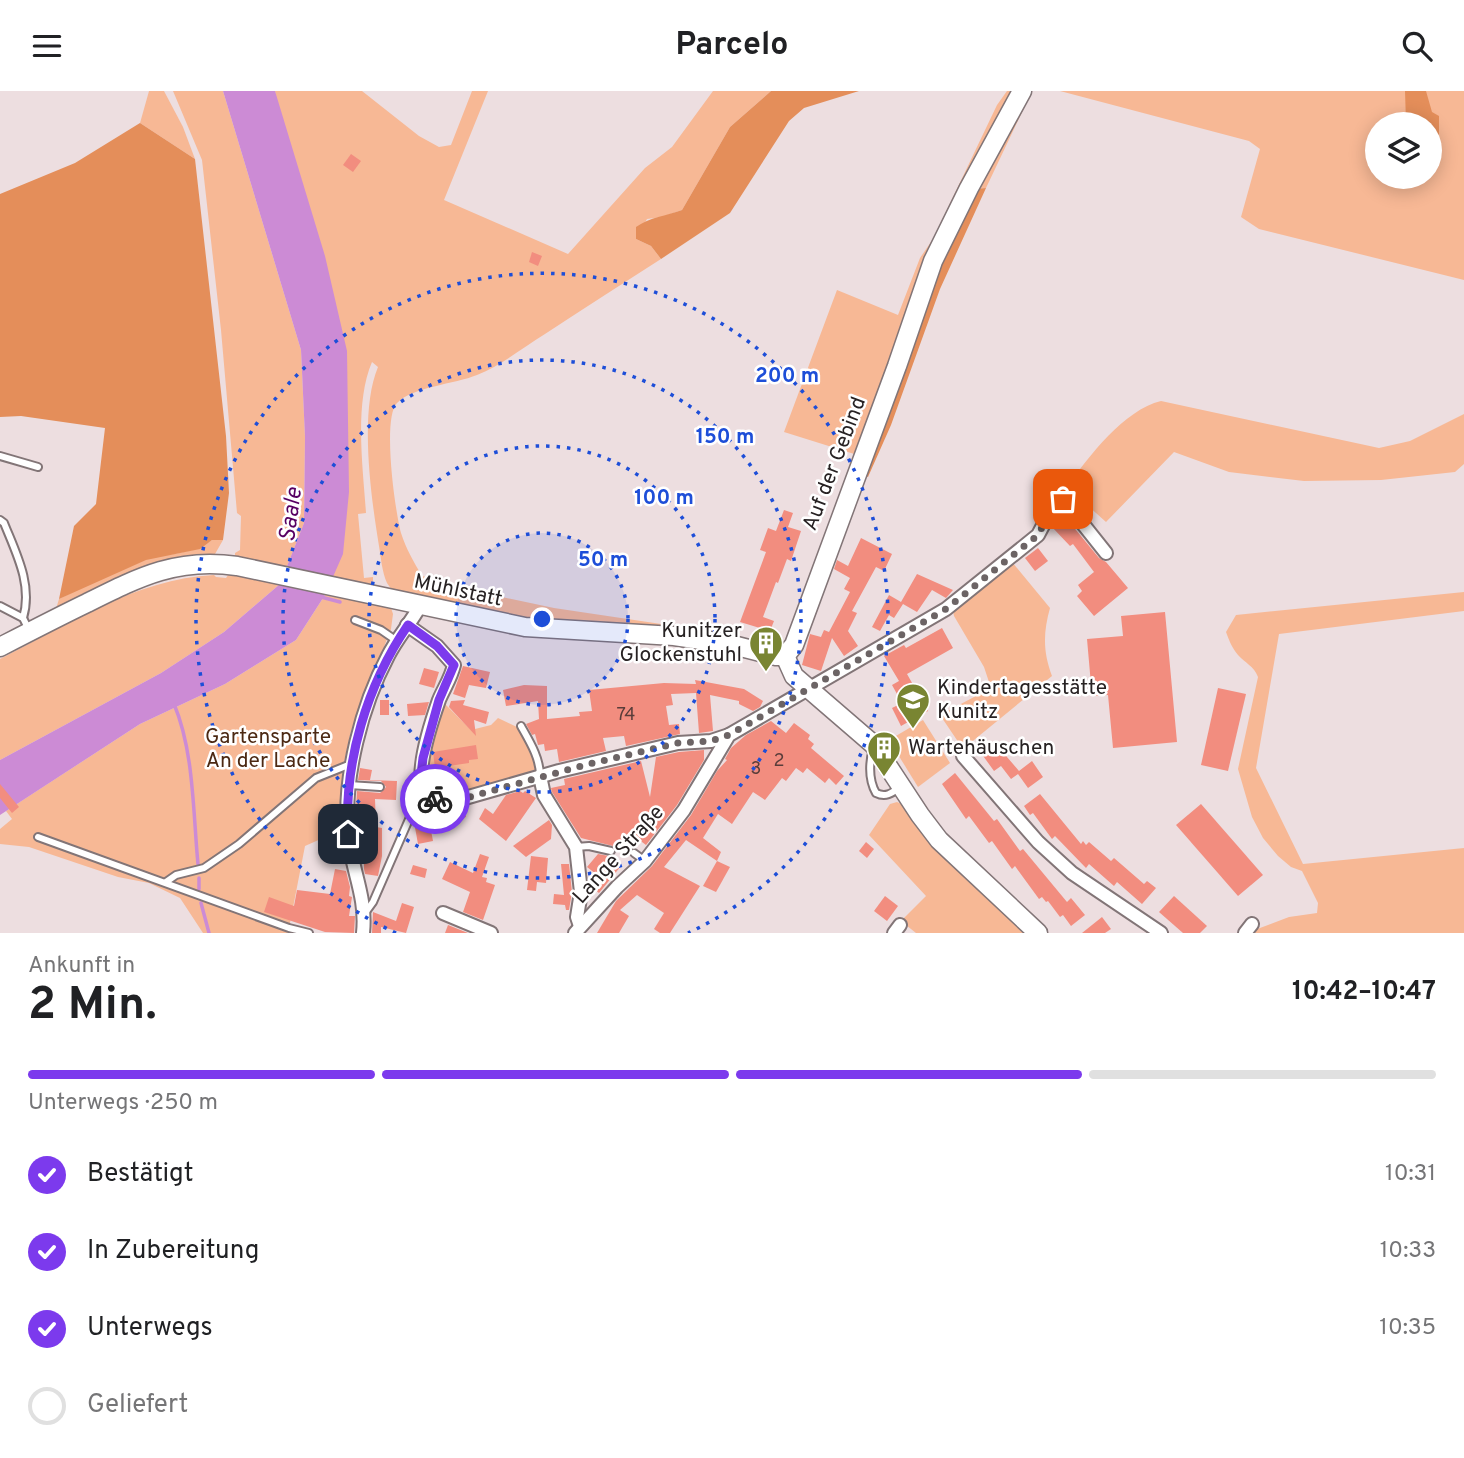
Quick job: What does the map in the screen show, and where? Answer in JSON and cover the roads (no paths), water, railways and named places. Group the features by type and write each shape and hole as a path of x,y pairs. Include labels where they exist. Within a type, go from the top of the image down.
{"street":[{"name":"Auf der Gebind","path":"785,656 793,645 897,366 923,286 969,188 1022,91"},
{"name":"Lange Straße","path":"577,929 645,861 684,810 729,735 946,609 1038,535 1048,516 1063,499 1105,553"},
{"name":"Mühlstatt","path":"0,647 27,625 146,574 203,562 251,569 525,628 674,636 785,656"},
{"path":"363,933 365,912 348,834 349,785 354,749 379,675 420,606"},
{"path":"408,625 437,646 454,665 439,700 421,775 424,788 432,798 444,804 540,776 678,743 711,741 729,735"},
{"path":"785,656 794,676 874,745 895,791 939,840 1038,933"},
{"path":"963,756 1038,842 1072,873 1161,933"},
{"path":"540,776 544,795 576,847 581,892 577,929"},
{"path":"443,913 491,933"}],"lane":[{"path":"0,456 38,467"},
{"path":"0,520 4,523 27,587 27,625"},
{"path":"0,606 27,625"},
{"path":"355,620 381,630 397,641"},
{"path":"521,726 540,766 540,776"},
{"path":"874,745 869,761 876,793 882,796 895,791"},
{"path":"166,882 176,875 204,867 239,844 316,778 352,764"},
{"path":"349,785 380,787"},
{"path":"365,912 373,902 410,817 425,808 444,804"},
{"path":"38,837 309,933"},
{"path":"576,847 589,846 611,851"},
{"path":"634,853 645,861"}],"waterway":[{"path":"321,597 340,602"},
{"path":"174,704 181,722 189,762 198,864"},
{"path":"199,878 199,889"},
{"path":"201,903 209,933"}],"place":[{"name":"Kunitzer Glockenstuhl","path":"766,673"},
{"name":"Kindertagesstätte Kunitz","path":"913,730"},
{"name":"Wartehäuschen","path":"884,778"}],"water label":[{"name":"Saale","path":"292,515"}],"park label":[{"name":"Gartensparte An der Lache","path":"268,749"}]}
